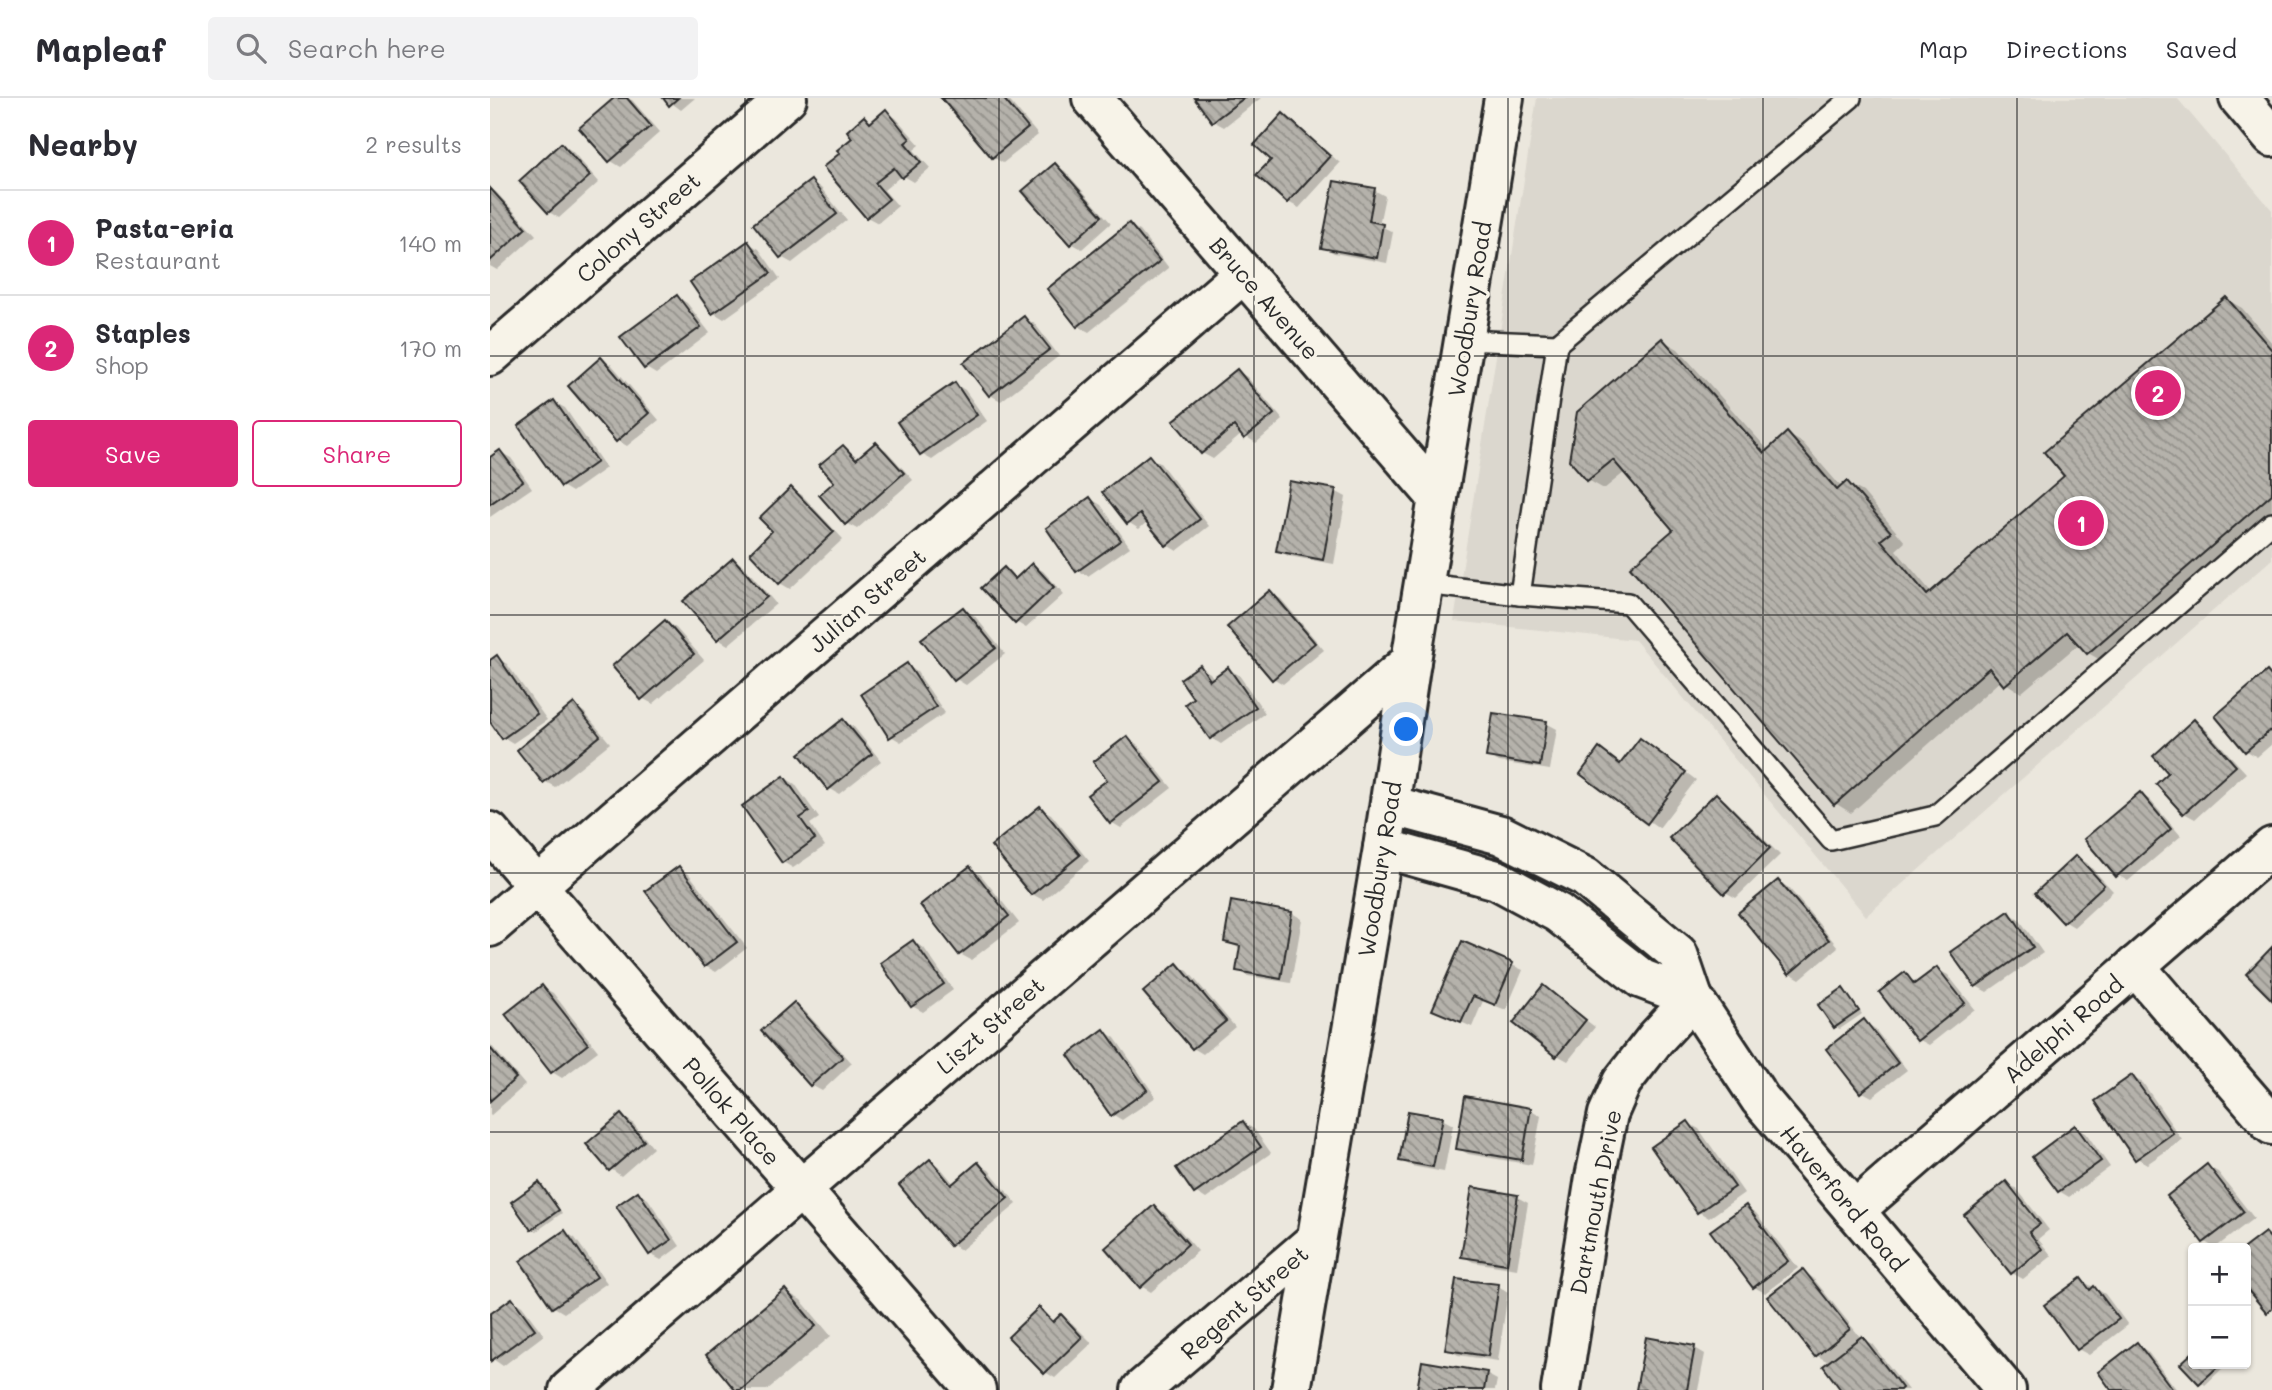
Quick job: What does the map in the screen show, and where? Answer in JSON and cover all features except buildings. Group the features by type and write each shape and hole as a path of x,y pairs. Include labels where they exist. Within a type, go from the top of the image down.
{"street":[{"name":"Colony Street","path":"490,356 787,98"},
{"name":"Bruce Avenue","path":"1092,98 1438,498"},
{"name":"Woodbury Road","path":"1291,1390 1383,848 1411,661 1504,98"},
{"path":"2239,98 2272,137"},
{"name":"Julian Street","path":"490,927 1244,274"},
{"name":"Liszt Street","path":"569,1390 1411,661"},
{"name":"Haverford Road","path":"1390,805 1501,835 1585,877 1678,954 1693,998 1760,1099 2006,1390"},
{"name":"Pollok Place","path":"490,832 976,1390"},
{"name":"Adelphi Road","path":"1854,1211 2272,846"},
{"path":"1383,848 1497,880 1558,913 1642,979 1693,998"},
{"path":"2135,966 2272,1125"},
{"name":"Dartmouth Drive","path":"1562,1390 1595,1177 1608,1114 1622,1082 1656,1038 1693,998"},
{"name":"Regent Street","path":"1141,1390 1316,1240"}],"lane":[{"path":"1464,341 1556,344 1851,98"},
{"path":"1520,595 1556,344"},
{"path":"1424,584 1628,603 1830,840 1935,816 2272,523"},
{"path":"1558,913 1585,877"}],"shaded area":[{"path":"1537,98 2177,98 2272,210 2272,559 1866,916 1635,640 1454,621"},
{"path":"1443,838 1496,849 1567,887 1566,890 1554,891 1441,851"},
{"path":"1587,899 1670,966 1654,969 1624,938 1589,910"}],"place":[{"name":"Staples","path":"2158,393"},
{"name":"Pasta-eria","path":"2081,523"}]}
